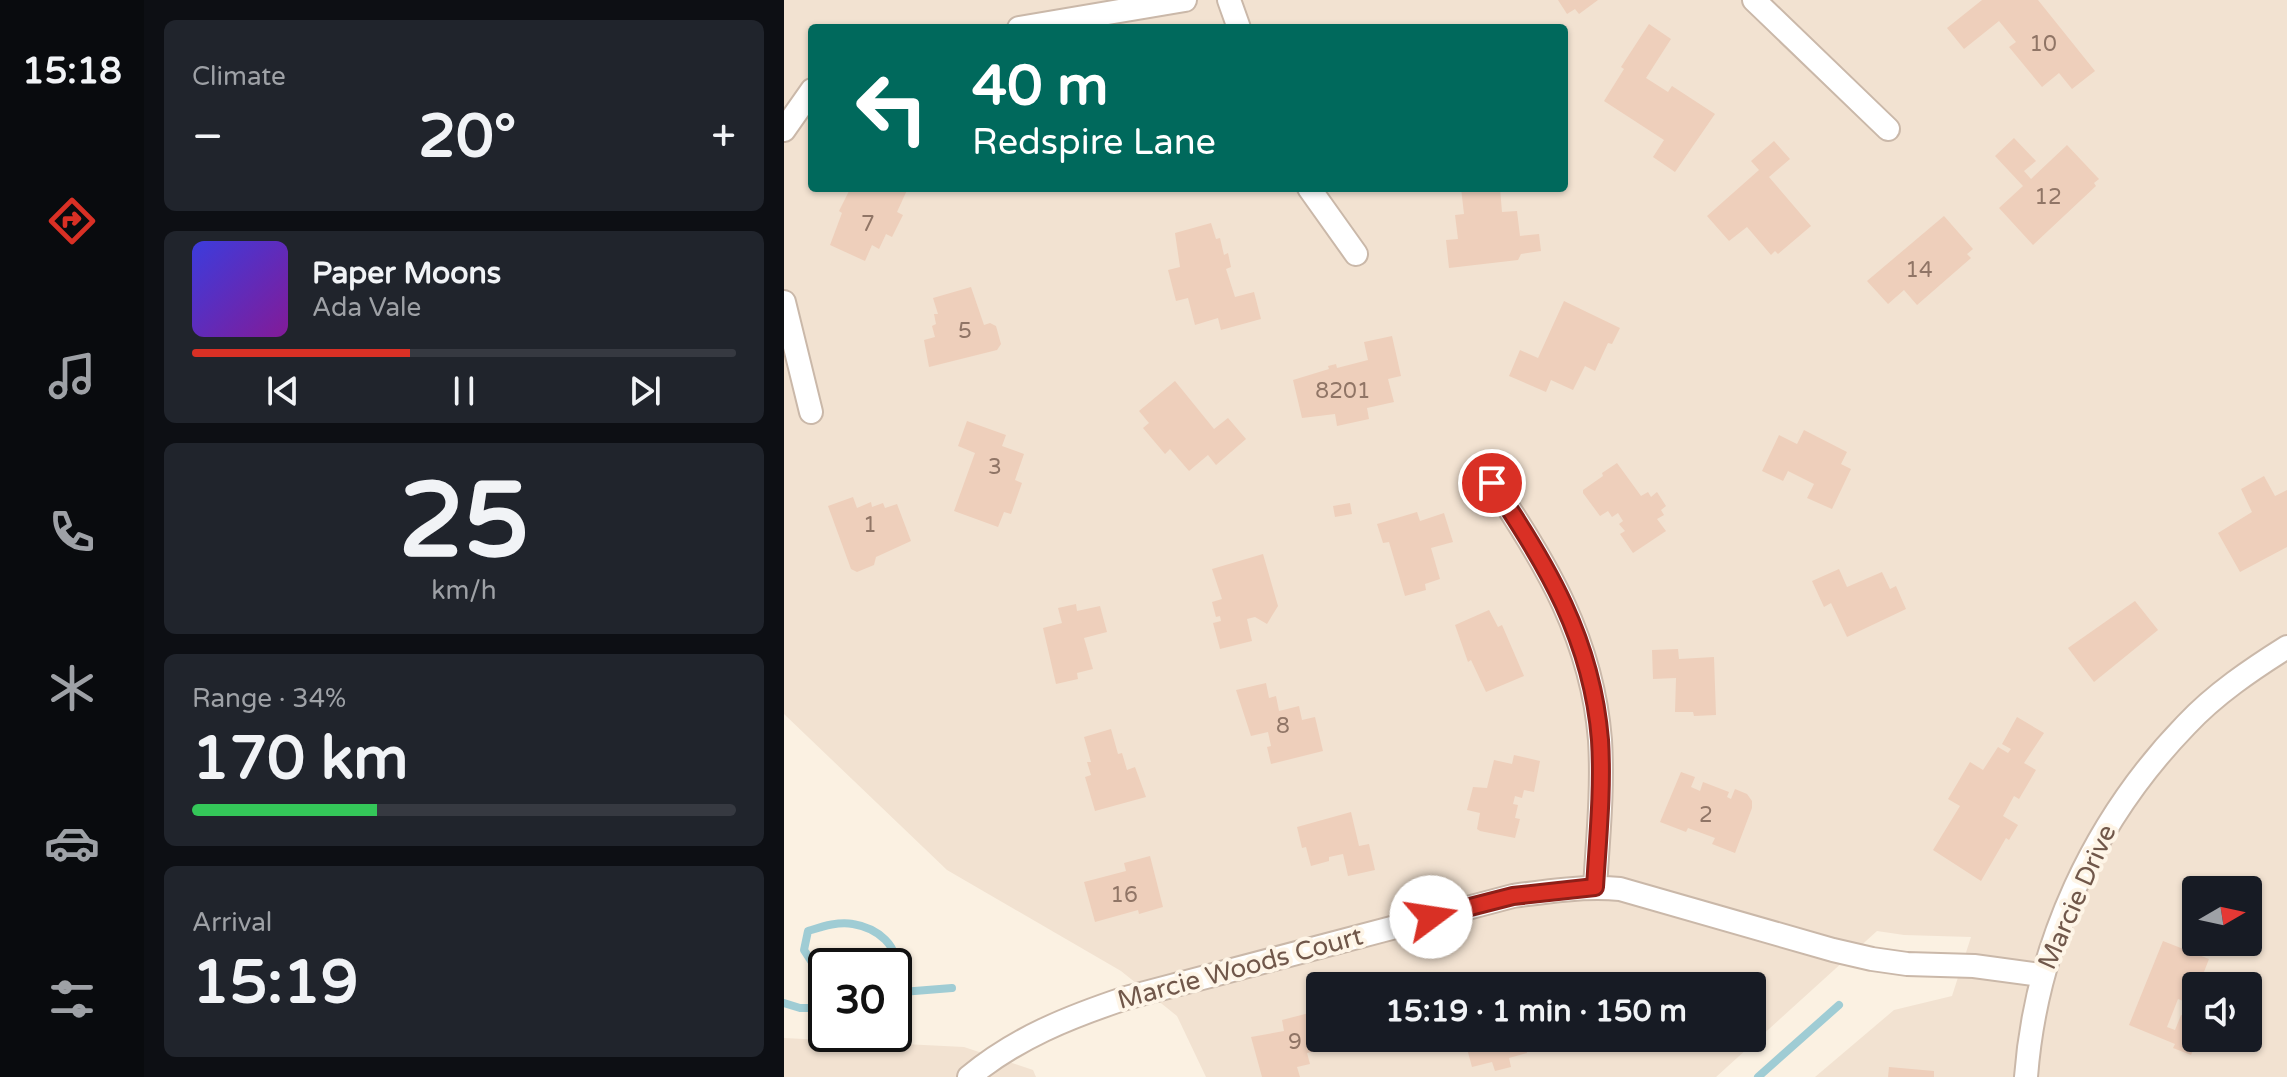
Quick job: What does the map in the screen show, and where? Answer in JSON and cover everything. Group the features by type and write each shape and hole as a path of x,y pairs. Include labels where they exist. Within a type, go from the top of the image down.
{"street":[{"path":"1043,24 1185,0"},
{"path":"1229,0 1238,24"},
{"path":"1754,0 1888,129"},
{"path":"784,130 808,96"},
{"path":"1312,192 1356,254"},
{"path":"784,302 811,412"},
{"path":"1492,483 1547,567 1565,604 1588,673 1596,708 1600,765 1595,887"},
{"name":"Marcie Drive","path":"2026,1077 2041,975 2060,923 2089,859 2132,787 2187,723 2219,694 2287,647"},
{"name":"Marcie Woods Court","path":"969,1077 1020,1040 1076,1015 1126,998 1513,896 1595,887 1648,895 1872,959 1907,964 1974,966 2041,975"}],"shaded area":[{"path":"784,0 2287,0 2287,1077 1815,1077 1894,1010 1952,996 1971,937 1877,931 1766,1032 1766,972 1306,972 1306,1052 1744,1052 1716,1077 1206,1077 1177,1016 1121,971 947,870 784,714"},
{"path":"784,1038 808,1039 808,1052 912,1052 912,1044 964,1047 1033,1070 1036,1077 784,1077"}],"building":[{"path":"1558,0 1598,0 1579,14 1575,9 1567,14"},
{"path":"1982,0 2038,0 2095,71 2072,89 2059,73 2042,87 2009,47 2016,42 1999,21 1964,49 1947,28"},
{"path":"1649,24 1671,39 1646,78 1668,92 1672,86 1715,114 1675,172 1653,157 1664,140 1604,101 1624,69 1621,67"},
{"path":"2014,138 2036,161 2024,171 2031,179 2067,145 2099,179 2094,183 2096,186 2033,245 1999,208 2023,186 1995,156"},
{"path":"1774,141 1790,159 1769,177 1811,226 1778,254 1775,251 1771,255 1747,227 1729,241 1707,216 1759,170 1751,161"},
{"path":"848,192 906,192 897,212 903,215 892,237 886,234 879,249 872,245 865,261 830,245 842,213 839,211"},
{"path":"1461,192 1500,192 1502,212 1517,211 1520,236 1539,234 1541,251 1521,254 1518,260 1449,268 1446,240 1458,239 1455,215 1464,214"},
{"path":"1944,216 1973,249 1967,254 1971,258 1917,305 1904,290 1888,304 1867,281"},
{"path":"1211,223 1216,239 1220,238 1224,255 1228,253 1231,267 1226,269 1235,297 1254,292 1261,319 1221,330 1218,318 1195,325 1188,298 1176,301 1168,270 1180,267 1175,233"},
{"path":"971,287 984,325 990,323 996,326 1001,344 997,350 929,367 924,340 935,337 932,326 936,324 934,314 938,314 933,298"},
{"path":"1564,301 1620,328 1612,344 1608,343 1595,371 1585,366 1573,390 1551,380 1546,392 1509,376 1520,350 1538,358"},
{"path":"1392,336 1401,376 1388,379 1394,402 1367,408 1369,419 1337,426 1335,414 1302,418 1293,380 1329,369 1328,366 1336,364 1337,368 1368,360 1364,342"},
{"path":"1175,381 1214,429 1228,418 1246,439 1216,465 1208,455 1189,471 1170,449 1165,454 1143,428 1149,423 1139,411"},
{"path":"967,421 1006,435 1002,446 1024,454 1015,480 1022,483 1011,514 1004,512 998,527 954,511 975,453 958,446"},
{"path":"1804,430 1847,452 1841,464 1851,469 1832,509 1807,498 1814,484 1788,471 1783,481 1762,471 1779,435 1797,444"},
{"path":"1617,463 1641,496 1648,492 1651,497 1657,492 1666,506 1661,510 1664,515 1657,519 1666,531 1633,553 1620,534 1625,531 1619,524 1623,521 1618,513 1612,517 1608,511 1600,516 1583,493 1603,476 1602,473"},
{"path":"2264,476 2275,496 2287,490 2287,547 2240,572 2218,533 2252,512 2241,489"},
{"path":"853,497 857,508 871,502 872,507 883,503 885,508 897,504 911,541 876,557 874,565 857,572 851,569 828,506"},
{"path":"1350,503 1352,514 1335,517 1333,506"},
{"path":"1417,512 1420,521 1444,513 1453,542 1431,548 1440,579 1425,584 1426,590 1405,596 1389,542 1383,543 1377,524"},
{"path":"1263,554 1278,606 1267,624 1255,617 1247,619 1252,641 1220,649 1213,623 1221,621 1220,616 1216,617 1212,602 1222,599 1212,569"},
{"path":"1839,569 1847,587 1882,572 1890,589 1896,586 1906,609 1847,637 1831,603 1824,607 1812,581"},
{"path":"2135,601 2158,630 2094,682 2068,648"},
{"path":"1076,604 1077,611 1100,606 1107,632 1084,638 1093,669 1077,673 1078,679 1056,684 1043,628 1062,623 1058,608"},
{"path":"1489,610 1498,627 1502,625 1524,676 1486,692 1471,660 1468,662 1455,625"},
{"path":"1678,649 1679,659 1714,657 1716,715 1694,716 1693,712 1675,712 1676,678 1653,679 1652,650"},
{"path":"1266,683 1269,698 1276,696 1279,711 1299,706 1302,720 1315,717 1323,751 1271,764 1268,732 1251,736 1236,690"},
{"path":"2017,717 2044,733 2024,763 2036,770 2019,799 2014,796 2003,816 2018,825 2009,840 2006,838 1981,881 1933,850 1960,806 1948,799 1970,762 1983,770 1998,747 2008,753 2011,749 2002,744"},
{"path":"1111,729 1118,754 1122,753 1127,770 1135,767 1146,797 1095,811 1085,777 1091,775 1087,762 1091,762 1084,737"},
{"path":"1514,755 1540,761 1534,792 1524,790 1522,798 1515,796 1513,804 1518,805 1515,818 1520,819 1515,838 1480,831 1477,829 1480,813 1467,810 1473,787 1487,788 1494,760 1512,764"},
{"path":"1681,772 1695,777 1691,787 1700,791 1703,782 1729,792 1727,797 1731,799 1735,789 1747,794 1752,801 1735,853 1712,844 1715,838 1660,822"},
{"path":"1351,812 1359,846 1369,844 1375,870 1348,876 1343,854 1311,866 1297,827"},
{"path":"1150,856 1163,907 1139,914 1138,910 1095,922 1084,882 1126,871 1124,863"},
{"path":"2163,941 2182,948 2182,956 2209,959 2204,972 2182,972 2182,1001 2178,999 2167,1027 2175,1030 2182,1015 2182,1052 2173,1048 2175,1044 2129,1025"},
{"path":"1306,1014 1306,1052 1312,1052 1307,1053 1310,1064 1297,1067 1300,1077 1262,1077 1251,1037 1284,1031 1282,1020"},
{"path":"1468,1052 1527,1053 1509,1058 1511,1067 1495,1071 1492,1062 1472,1067"},
{"path":"1889,1067 1934,1071 1934,1077 1888,1077"}],"waterway":[{"path":"808,956 804,950 808,931 841,923 871,930 891,948"},
{"path":"912,991 952,988"},
{"path":"784,1003 808,1008"},
{"path":"1758,1077 1839,1005"}],"route":[{"path":"1431,917 1513,896 1595,887 1600,740 1588,673 1577,634 1547,567 1492,483"}]}
